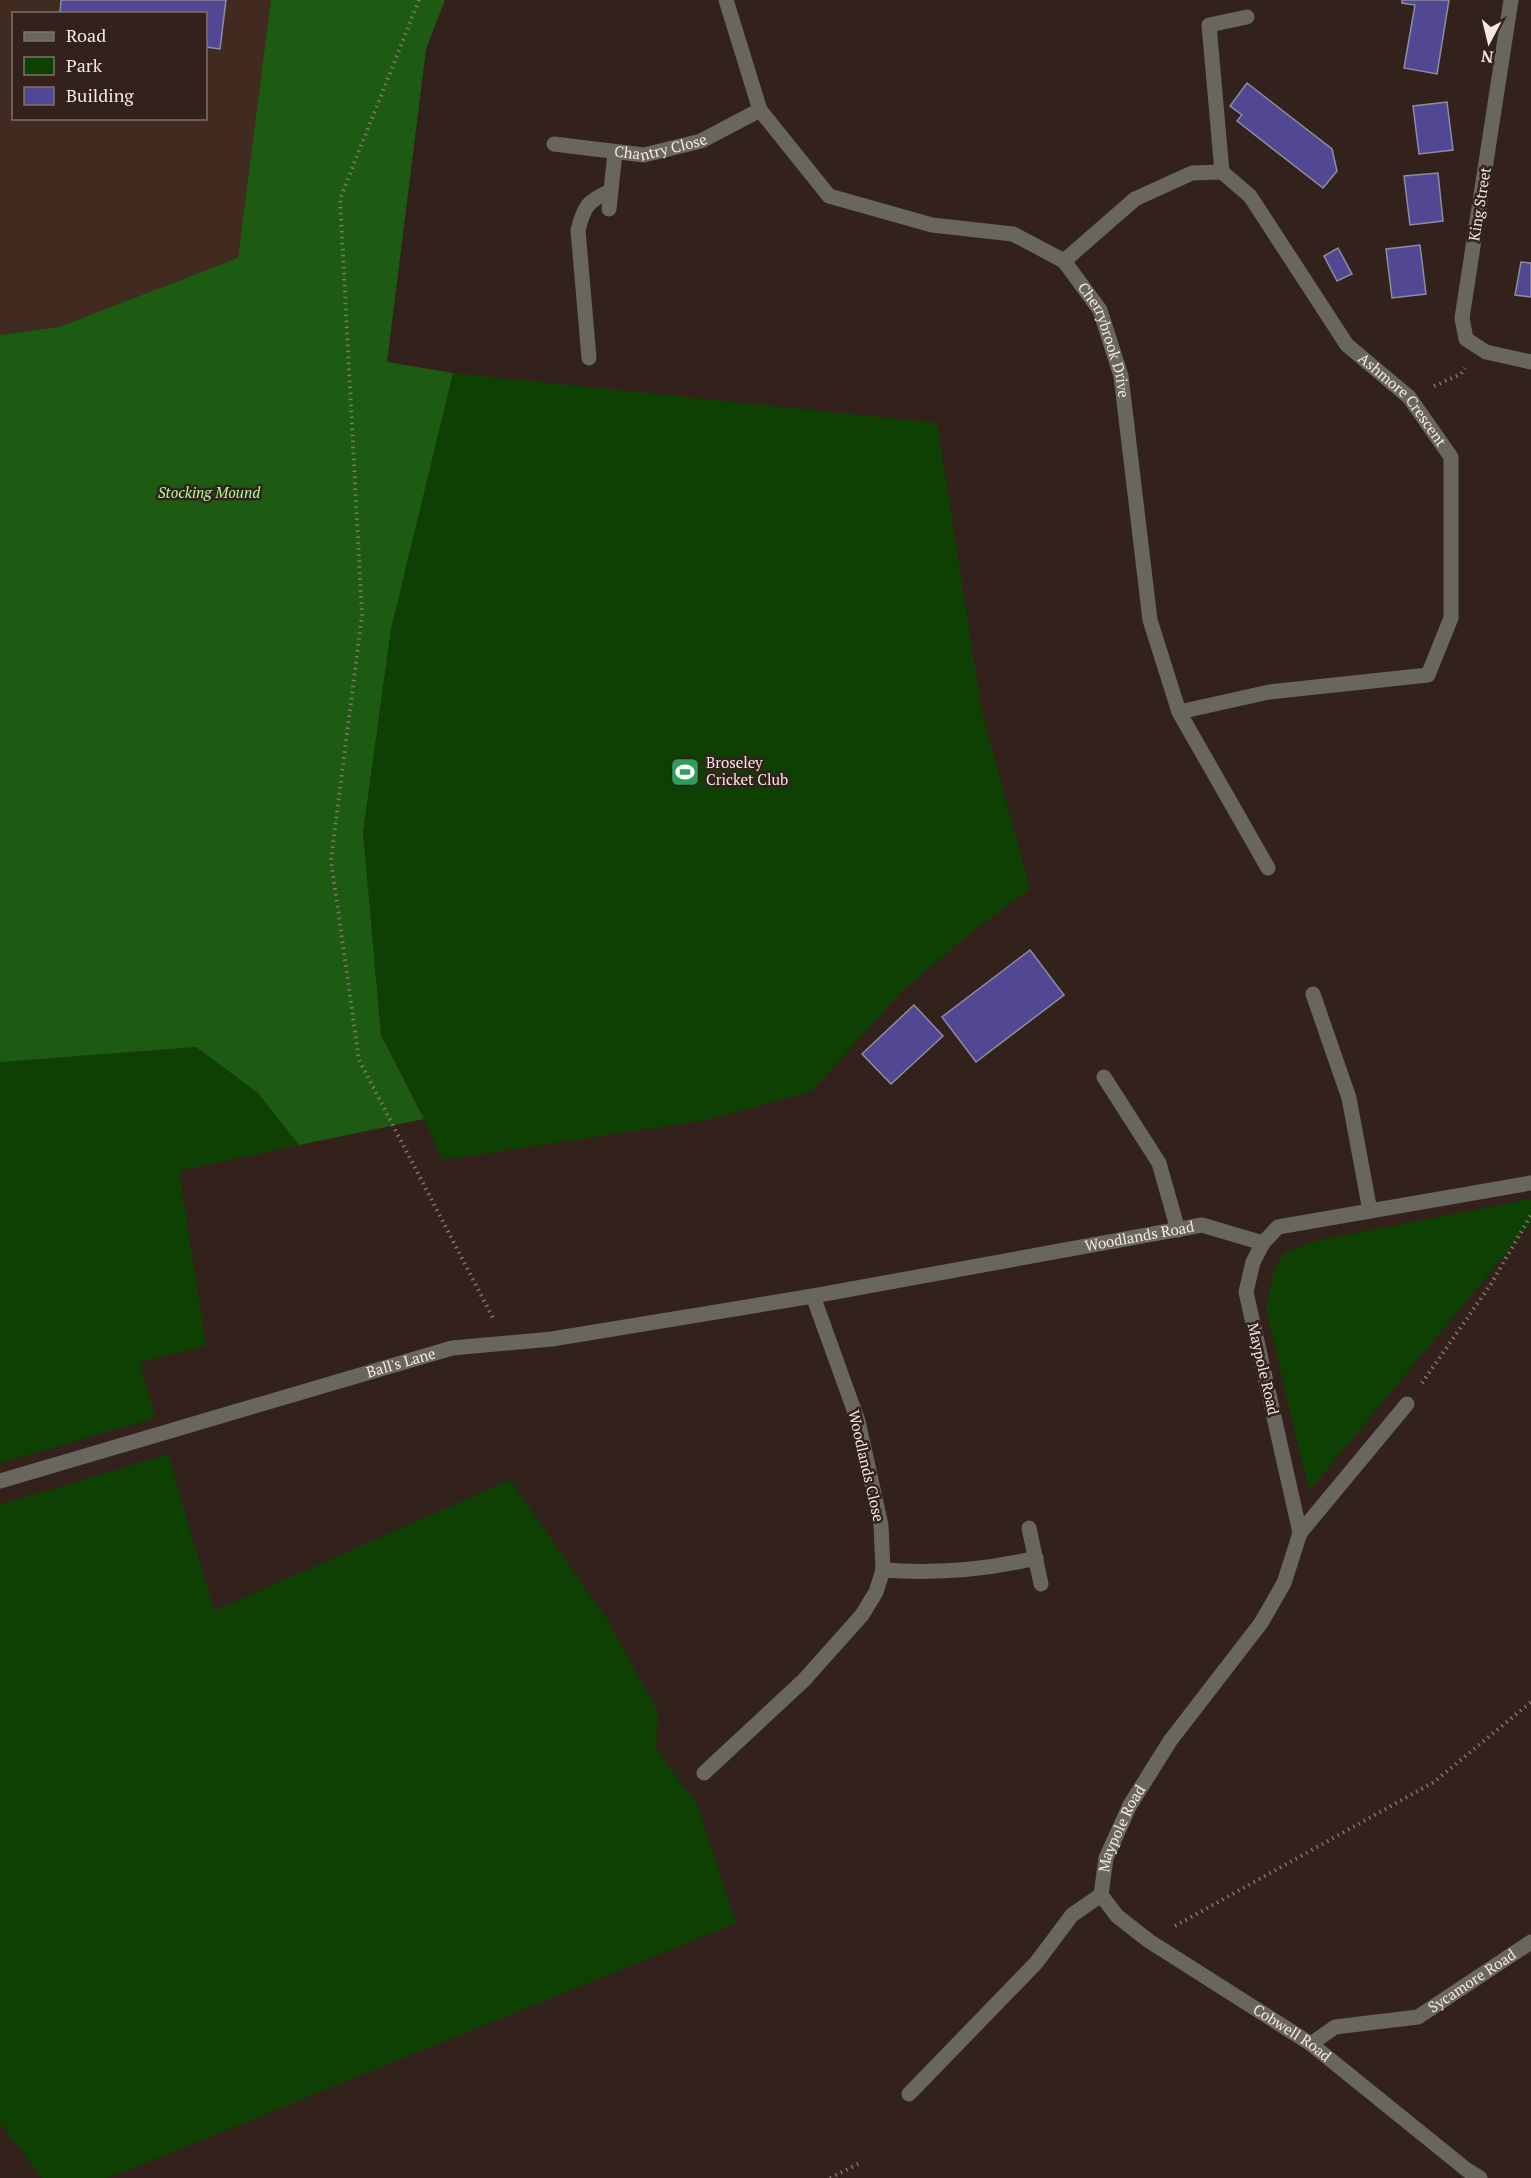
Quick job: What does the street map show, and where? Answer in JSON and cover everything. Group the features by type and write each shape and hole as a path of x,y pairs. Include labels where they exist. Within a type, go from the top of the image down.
{"street":[{"name":"Cherrybrook Drive","path":"726,0 760,110 829,196 932,225 1013,234 1064,261 1100,310 1121,376 1150,620 1179,712 1268,868"},
{"name":"King Street","path":"1478,346 1466,339 1462,318 1511,0"},
{"path":"1064,261 1135,200 1192,173 1222,172 1209,25 1247,17"},
{"name":"Chantry Close","path":"554,144 644,155 701,141 760,110"},
{"path":"609,209 615,153"},
{"name":"Ashmore Crescent","path":"1179,712 1269,692 1428,675 1451,618 1451,457 1409,397 1347,345 1250,196 1222,172"},
{"path":"589,358 578,252 578,230 582,214 591,200 610,191"},
{"path":"1478,346 1486,352 1531,362"},
{"path":"1313,994 1349,1098 1370,1211"},
{"path":"1104,1077 1159,1163 1178,1230"},
{"path":"1263,1243 1278,1227 1531,1183"},
{"name":"Woodlands Road","path":"813,1296 1202,1225 1263,1243"},
{"name":"Maypole Road","path":"1263,1243 1253,1262 1246,1292 1300,1533"},
{"name":"Ball's Lane","path":"0,1481 452,1348 552,1339 813,1296"},
{"name":"Woodlands Close","path":"704,1773 804,1680 862,1615 876,1592 884,1570 881,1525 858,1421 813,1296"},
{"name":"Maypole Road","path":"909,2094 1036,1963 1072,1915 1101,1895 1106,1858 1130,1805 1170,1741 1261,1623 1284,1583 1300,1533 1407,1404"},
{"path":"1029,1528 1041,1584"},
{"path":"884,1570 957,1571 1036,1558"},
{"name":"Cobwell Road","path":"1101,1895 1117,1916 1149,1941 1311,2044 1468,2175"},
{"name":"Sycamore Road","path":"1311,2044 1335,2027 1418,2017 1531,1942"}],"path":[{"path":"419,0 340,199 362,615 332,860 359,1060 505,1343"},
{"path":"1409,397 1461,374 1478,346"},
{"path":"1407,1404 1491,1284 1531,1215"},
{"path":"1149,1941 1434,1782 1531,1702"},
{"path":"831,2178 862,2162"}],"shaded area":[{"path":"0,0 271,0 239,258 59,327 0,335"}],"green space":[{"name":"Stocking Mound","path":"271,0 445,0 426,49 387,362 453,373 391,629 363,832 381,1035 424,1119 299,1145 258,1093 196,1047 0,1062 0,335 59,327 238,258"},
{"name":"Broseley Cricket Club","path":"453,373 937,423 982,712 1030,889 974,930 902,991 812,1091 707,1120 442,1160 424,1119 381,1035 363,832 391,629"},
{"path":"196,1047 258,1093 299,1145 179,1171 206,1346 140,1362 155,1418 0,1463 0,1062"},
{"path":"1531,1199 1531,1223 1309,1491 1266,1309 1273,1273 1284,1253 1311,1242"},
{"path":"168,1454 214,1611 510,1480 608,1621 658,1712 656,1749 698,1806 736,1923 108,2178 42,2178 0,2123 0,1505"}],"building":[{"path":"61,0 226,0 220,49 207,47 207,12 60,12"},
{"path":"1402,0 1449,0 1437,74 1404,68 1415,5 1402,3"},
{"path":"1247,83 1332,149 1337,171 1323,188 1237,121 1242,115 1230,106"},
{"path":"1447,102 1453,150 1419,154 1413,106"},
{"path":"1438,173 1443,221 1410,225 1404,176"},
{"path":"1420,245 1426,294 1392,298 1386,249"},
{"path":"1338,248 1352,274 1337,281 1324,256"},
{"path":"1521,262 1531,263 1531,297 1515,295"},
{"path":"1030,950 1064,995 976,1062 942,1017"},
{"path":"914,1005 943,1036 891,1084 862,1054"}],"place":[{"name":"Broseley Cricket Club","path":"685,772"}]}
